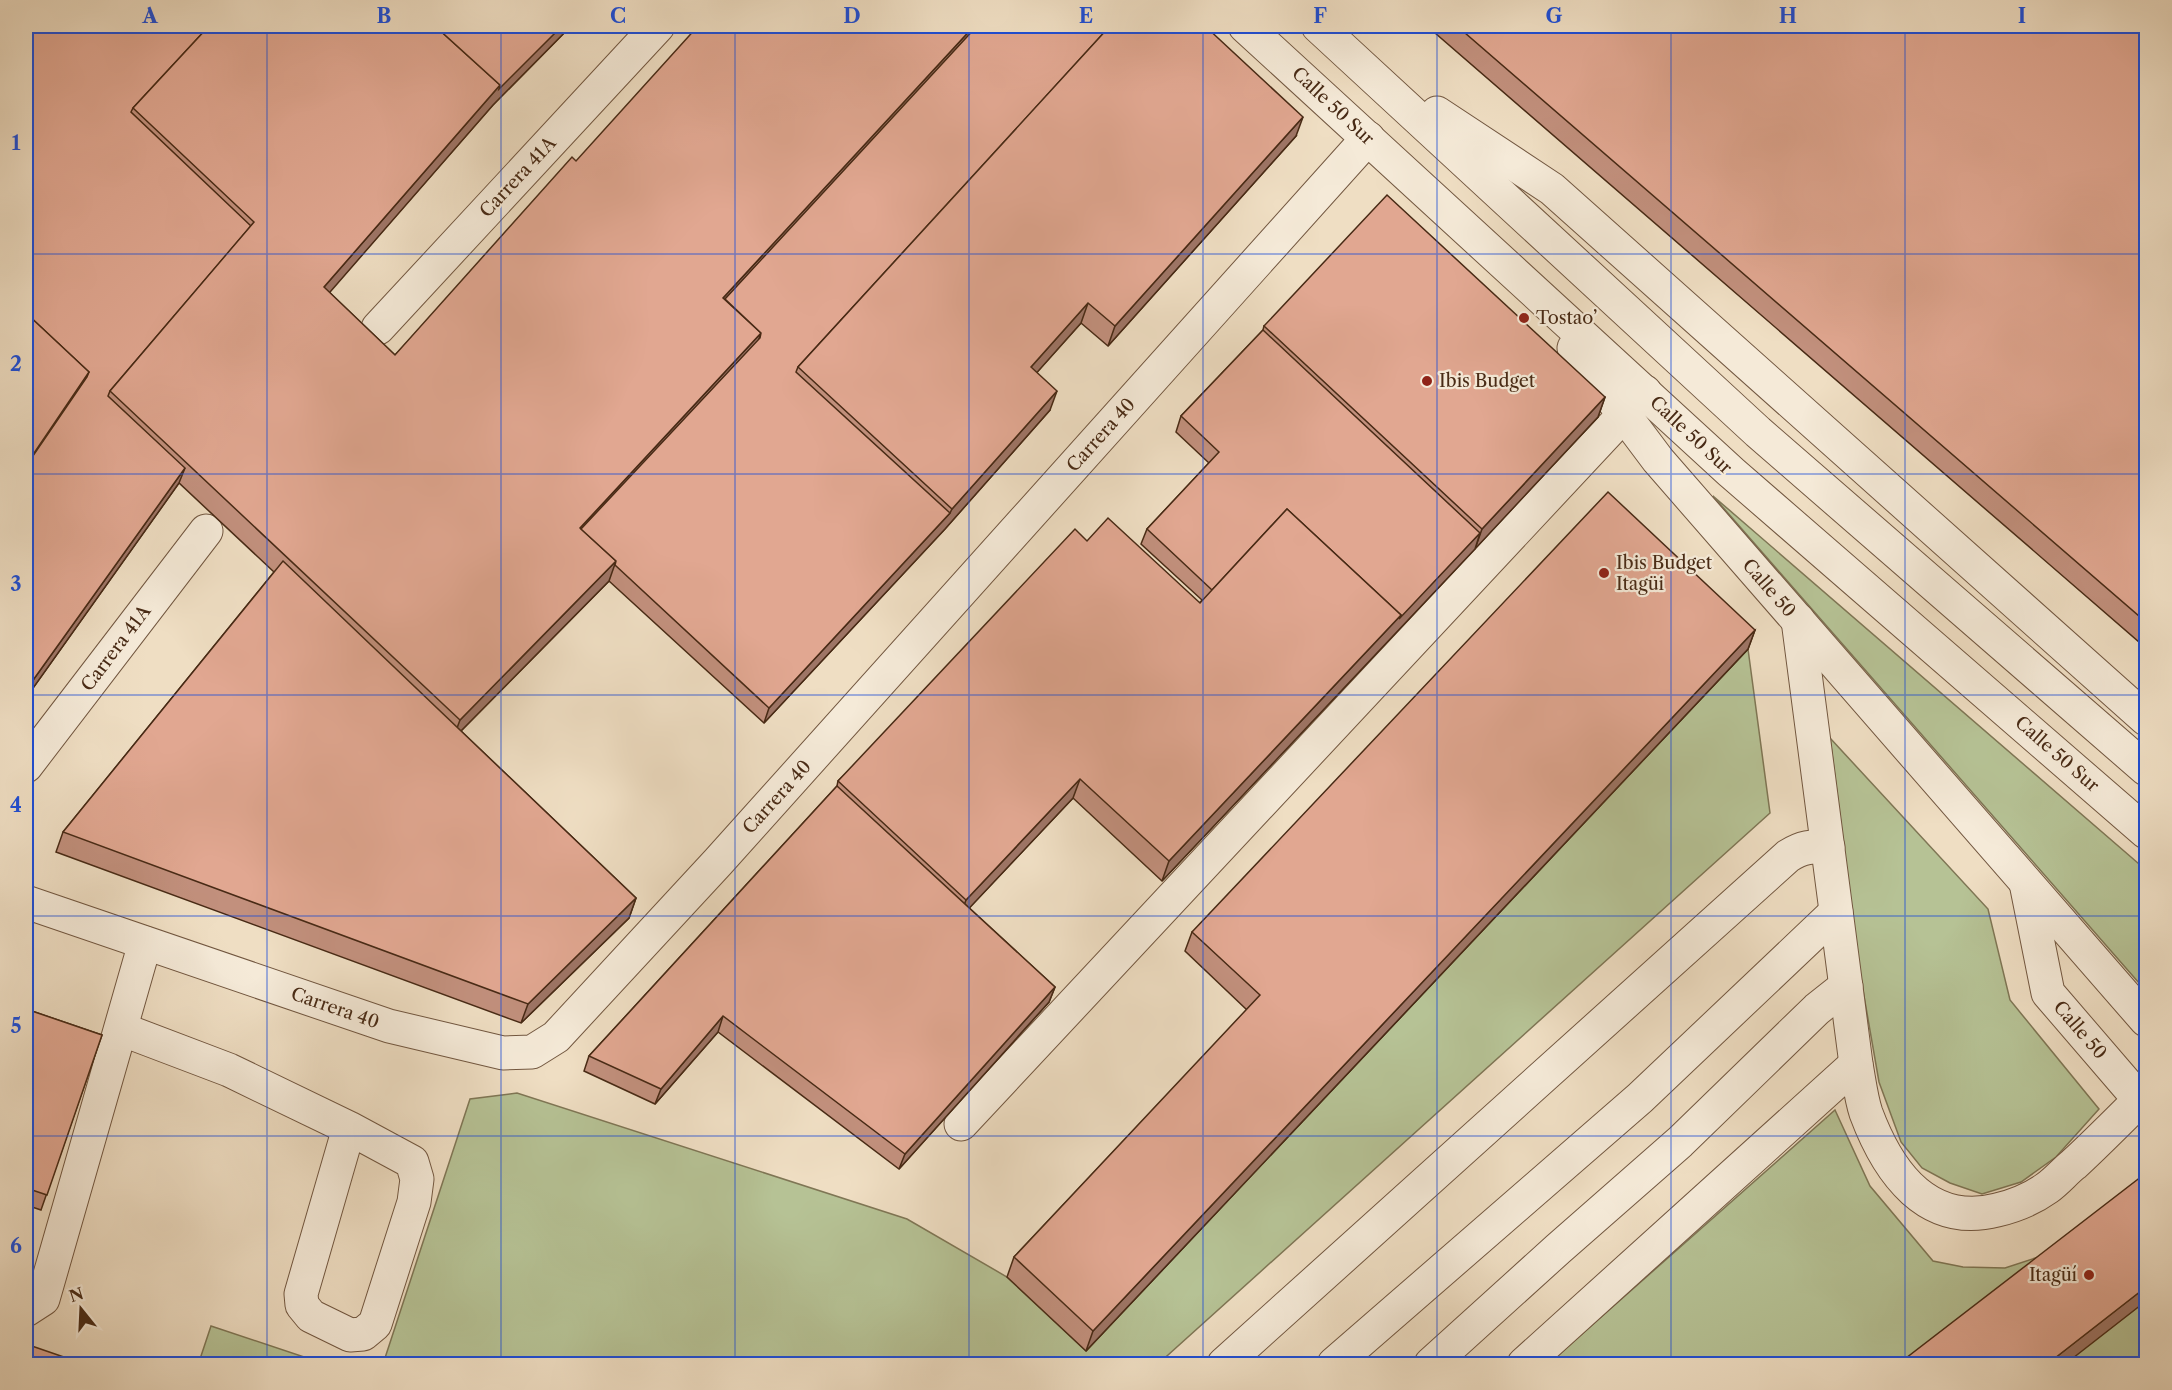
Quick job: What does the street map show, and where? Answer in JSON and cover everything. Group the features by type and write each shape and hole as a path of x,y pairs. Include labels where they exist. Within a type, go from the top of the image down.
{"street":[{"name":"Carrera 41A","path":"378,328 658,26"},
{"name":"Calle 50 Sur","path":"1245,26 1526,284 1634,404 1731,472 2146,832"},
{"path":"1318,26 1758,432 2146,769"},
{"path":"1354,58 1552,189 2146,719"},
{"name":"Carrera 40","path":"26,902 389,1026 502,1053 532,1052 556,1037 718,862 1368,138"},
{"path":"961,1124 1634,404"},
{"name":"Calle 50","path":"1634,404 1658,460 2146,1020"},
{"name":"Carrera 41A","path":"26,766 206,531"},
{"path":"1798,620 1856,1064 1866,1111 1882,1148 1896,1171 1914,1192 1932,1205 1959,1214 1985,1213 2013,1206 2048,1188 2143,1097"},
{"path":"1224,1365 1788,856 1811,846 1828,847"},
{"name":"Calle 50","path":"2026,881 2048,993 2143,1097"},
{"path":"1334,1365 1640,1098 1836,912"},
{"path":"26,1310 43,1299 145,943"},
{"path":"1431,1365 1680,1142 1817,1009 1846,986"},
{"path":"121,1029 229,1070 349,1128 412,1162 417,1179 414,1202 375,1324 363,1334 350,1335 311,1316 302,1305 301,1294 349,1128"},
{"path":"1524,1365 1856,1064"}],"green space":[{"path":"1713,496 2146,870 2146,991"},
{"path":"1748,649 1770,813 1158,1364 383,1364 470,1099 517,1093 907,1219 1007,1277 1086,1351"},
{"path":"1830,738 1988,909 2010,1000 2099,1109 2056,1157 2021,1182 1982,1194 1950,1183 1922,1168 1901,1142 1879,1082 1860,973"},
{"path":"1835,1110 1870,1186 1933,1261 1963,1267 2005,1268 2066,1248 1915,1364 1548,1364"},
{"path":"2146,1301 2146,1364 2064,1364"},
{"path":"211,1326 325,1364 215,1364 200,1359"}],"building":[{"path":"36,26 209,26 131,112 251,226 110,391 108,396 185,468 26,690 26,466 89,372 26,313 26,40 38,27"},
{"path":"209,26 435,26 500,85 324,287 395,355 572,157 576,161 698,26 974,26 723,298 761,333 580,528 616,561 460,720 110,391 254,222 133,108"},
{"path":"435,26 562,26 499,89 500,85"},
{"path":"977,26 1110,26 798,367 796,372 950,513 769,708 615,565 616,561 581,529 760,338 761,333 725,299"},
{"path":"1110,26 1205,26 1303,117 1115,326 1088,303 1031,367 1057,391 952,509 798,367"},
{"path":"1457,26 2146,26 2146,622"},
{"name":"Ibis Budget","path":"1387,195 1605,397 1482,529 1264,326"},
{"path":"26,313 89,372 26,465"},
{"path":"1263,330 1480,533 1399,619 1401,615 1287,509 1212,590 1147,529 1219,452 1181,416"},
{"path":"1608,492 1755,630 1093,1331 1014,1257 1260,995 1192,932"},
{"path":"1287,509 1401,615 1169,861 1080,779 966,900 838,781 1075,529 1087,541 1108,518 1200,603"},
{"path":"283,561 636,898 528,1004 63,832"},
{"path":"837,786 1055,987 905,1154 723,1016 661,1089 589,1056"},
{"path":"26,1009 102,1035 47,1195 26,1188"},
{"name":"Itagüí","path":"2146,1173 2146,1287 2046,1365 1897,1365"},
{"path":"26,1344 87,1365 26,1365"}],"place":[{"name":"Tostao’","path":"1524,318"},
{"name":"Ibis Budget","path":"1427,381"},
{"name":"Ibis Budget Itagüi","path":"1604,573"},
{"name":"Itagüí","path":"2089,1275"}]}
